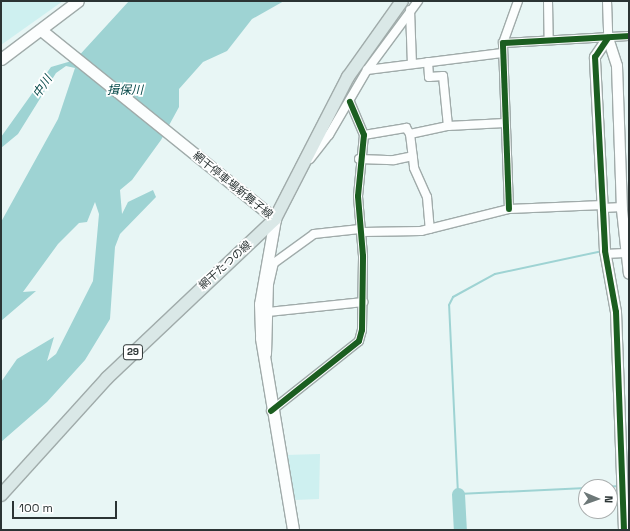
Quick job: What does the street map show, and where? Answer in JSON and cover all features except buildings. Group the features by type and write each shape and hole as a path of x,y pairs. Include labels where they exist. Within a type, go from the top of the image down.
{"main road":[{"path":"1,59 44,33 78,1"},
{"name":"網干たつの線","path":"1,495 107,378 272,216 302,169 348,78 406,6"},
{"name":"網干停車場新舞子線","path":"44,33 272,216 260,304 262,356 294,530"}],"street":[{"path":"302,169 350,102 406,6 418,1"},
{"path":"509,209 502,53 503,43 518,1"},
{"path":"548,1 550,40"},
{"path":"606,1 608,38 617,66 622,207 625,253 629,274"},
{"path":"406,6 412,64"},
{"path":"503,43 629,36"},
{"path":"608,38 595,57 605,254 616,312 624,530"},
{"path":"368,70 502,53"},
{"path":"428,62 429,77 443,76 448,126"},
{"path":"271,411 359,341 363,302 359,159 364,134 350,102"},
{"path":"410,134 448,126 505,123"},
{"path":"364,134 406,128 410,134 418,182 427,197 430,229"},
{"path":"359,159 394,160 413,156"},
{"path":"262,356 268,354 268,312 274,263 314,234 361,230 430,229 509,209 603,206 622,207"},
{"path":"605,254 625,253"},
{"path":"268,312 363,302"}],"shaded area":[{"path":"1,1 63,1 1,45"},
{"path":"320,454 319,499 294,500 285,455"}],"water":[{"name":"揖保川","path":"129,1 284,1 252,19 227,51 203,62 179,89 179,107 161,140 132,180 120,190 122,214 128,202 153,190 156,197 120,234 115,247 110,319 85,360 47,402 1,442 1,382 17,359 54,337 47,361 56,354 93,281 99,214 95,202 87,222 79,223 58,244 23,292 36,291 1,321 1,222 58,119 75,68 66,66 56,73 18,134 1,148 1,137 51,67 75,60"}],"waterway":[{"path":"578,488 458,494 449,305 453,297 495,274 602,251"},
{"path":"458,494 460,530"}],"cycle path":[{"path":"509,209 503,43 629,36"},
{"path":"608,38 595,57 605,251 616,312 624,530"},
{"path":"271,411 359,341 362,330 363,256 358,196 364,135 350,102"}],"water label":[{"name":"中川","path":"43,87"}]}
